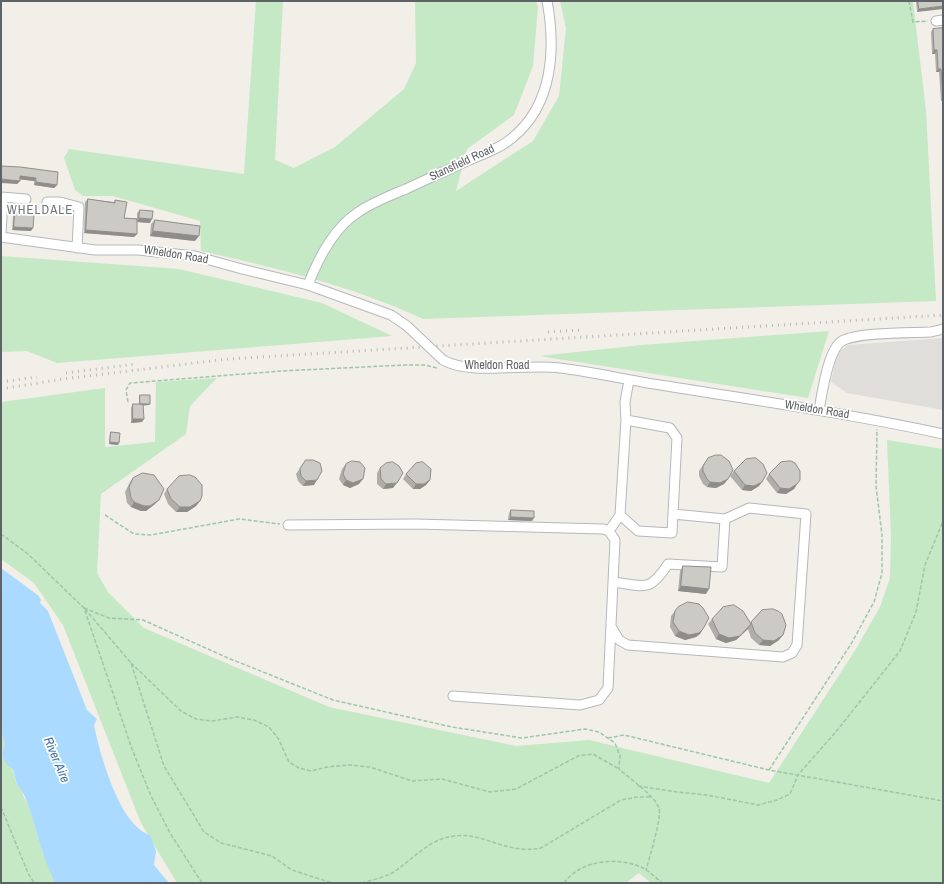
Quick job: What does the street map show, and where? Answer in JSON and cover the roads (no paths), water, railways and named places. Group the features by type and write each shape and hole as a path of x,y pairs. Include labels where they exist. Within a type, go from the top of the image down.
{"street":[{"name":"Stansfield Road","path":"308,285 315,266 325,248 338,231 356,213 493,149 512,138 528,122 540,103 548,82 552,52 547,1"},
{"path":"1,235 2,198 26,199"},
{"path":"47,202 60,202 79,208 77,248"},
{"name":"Wheldon Road","path":"1,235 95,250 138,250 194,256 308,285 391,315 407,326 443,360 450,364 470,368 553,367 819,410 877,420 943,434"},
{"path":"819,410 822,391 835,348 841,341 854,336 886,339 943,329"},
{"path":"610,531 620,516 626,420 625,402 629,380"},
{"path":"620,516 638,531 672,533 677,438 670,428 626,420"},
{"path":"612,628 619,640 628,645 783,657 792,653 797,645 806,514 748,508 725,519 673,514"},
{"path":"613,582 648,586 655,582 668,564 722,567 725,519"},
{"path":"288,525 416,524 602,529 610,531 615,540 612,628 608,688 599,700 580,705 453,696"}],"water":[{"name":"River Aire","path":"1,568 39,596 41,600 40,603 48,611 87,710 97,719 94,725 101,753 106,770 120,803 129,818 139,829 150,835 156,851 154,865 169,883 55,882 45,858 24,796 21,789 17,785 13,769 9,767 3,758 5,744 1,731"}],"railway":[{"path":"1,389 63,379 228,359 943,315"},
{"path":"548,332 580,330"},
{"path":"66,373 136,364"},
{"path":"1,382 37,377"}],"district":[{"name":"WHELDALE","path":"40,211"}]}
